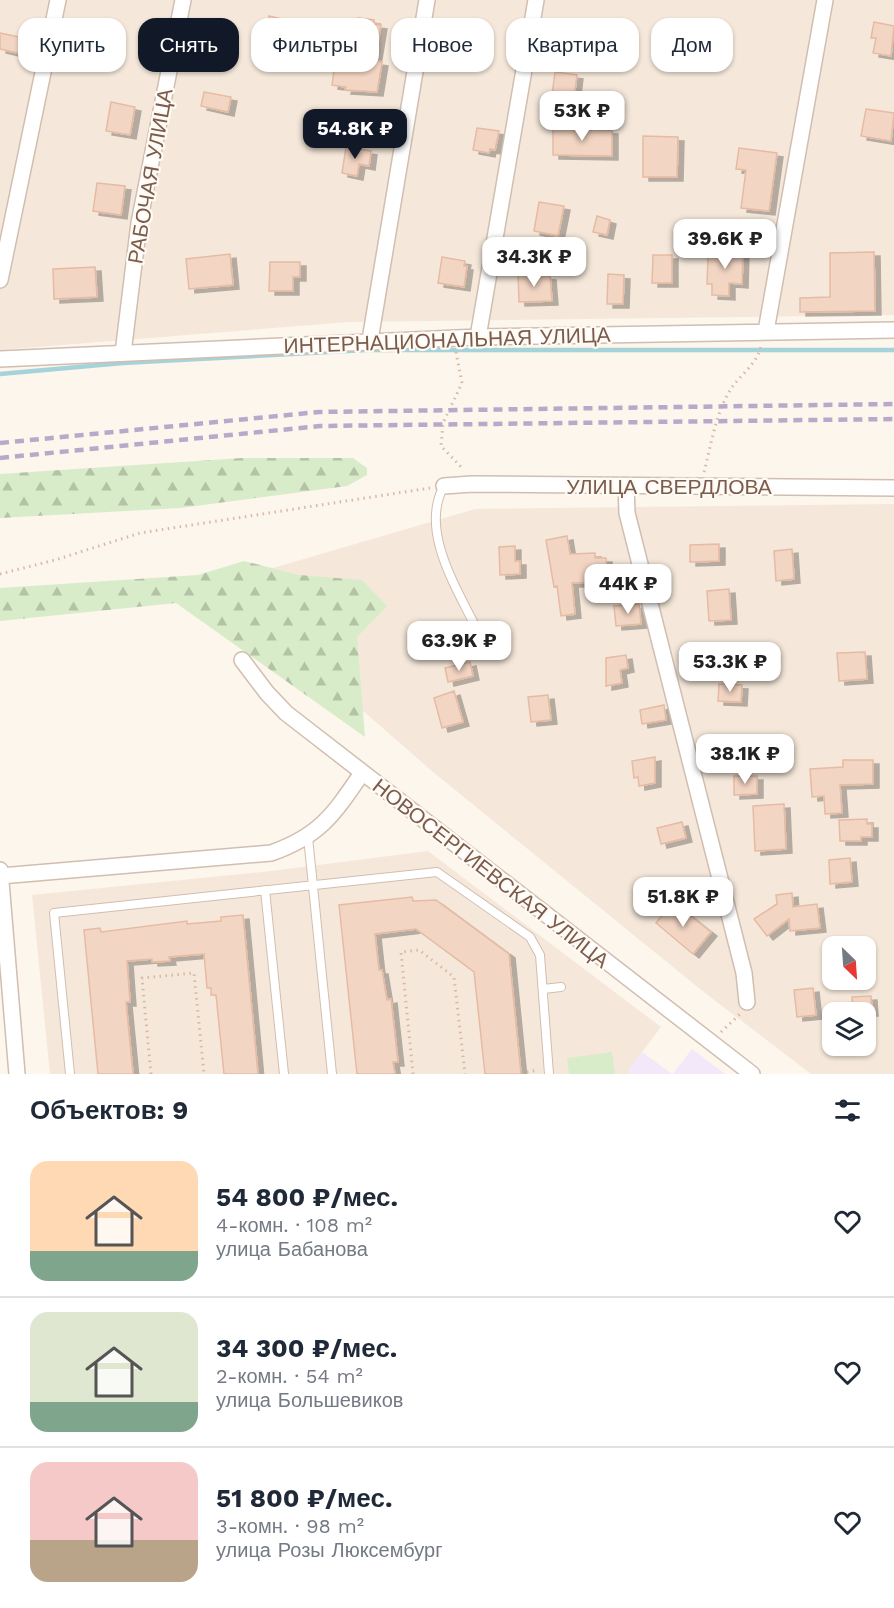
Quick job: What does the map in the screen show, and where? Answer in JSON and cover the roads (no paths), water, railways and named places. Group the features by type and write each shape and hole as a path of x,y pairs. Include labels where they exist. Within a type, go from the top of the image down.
{"street":[{"path":"0,280 58,0"},
{"name":"РАБОЧАЯ УЛИЦА","path":"123,353 140,223 183,0"},
{"path":"370,340 427,0"},
{"path":"478,337 536,0"},
{"path":"766,330 825,0"},
{"name":"ИНТЕРНАЦИОНАЛЬНАЯ УЛИЦА","path":"0,359 370,340 766,330 894,330"},
{"name":"УЛИЦА СВЕРДЛОВА","path":"444,486 472,483 894,488"},
{"path":"626,486 627,513 744,973 747,1002"},
{"name":"НОВОСЕРГИЕВСКАЯ УЛИЦА","path":"242,660 286,713 752,1074"},
{"path":"0,876 257,856 284,849 308,837 333,813 362,773"},
{"path":"0,870 17,1074"}],"lane":[{"path":"444,486 437,498 435,514 440,550 480,636"},
{"path":"308,837 332,1074"},
{"path":"70,1074 54,913 437,872 530,937 540,955 549,1071"},
{"path":"265,890 285,1074"},
{"path":"543,989 561,987"}],"waterway":[{"path":"0,374 123,363 367,350 894,350"}],"railway":[{"path":"0,443 319,412 894,404"},
{"path":"0,458 320,426 894,419"}]}
